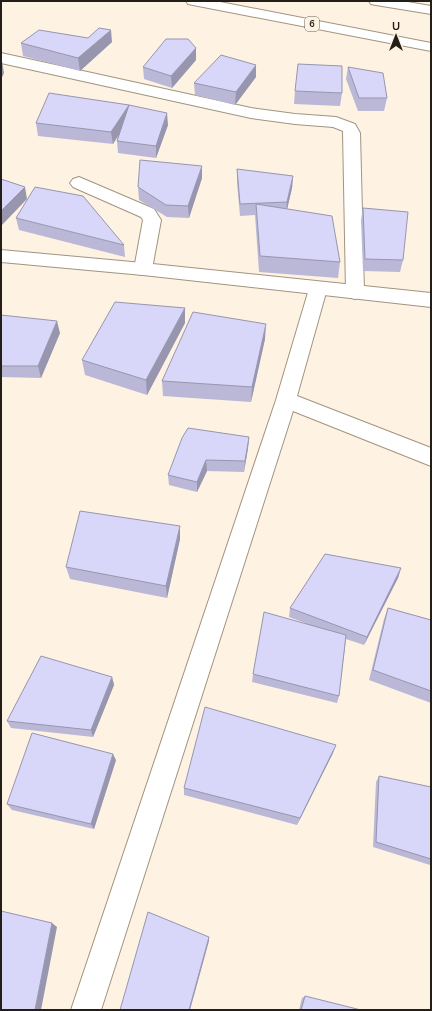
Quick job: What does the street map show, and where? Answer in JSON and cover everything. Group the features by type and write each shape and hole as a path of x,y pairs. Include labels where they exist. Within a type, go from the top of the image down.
{"main road":[{"name":"6","path":"193,1 431,47"},
{"path":"376,1 431,10"},
{"path":"1,58 244,111 295,119 336,122 349,128 352,133 355,292"},
{"path":"79,183 143,210 151,216 152,220 143,269"},
{"path":"1,256 143,269 431,300"},
{"path":"86,1010 286,400 318,289"},
{"path":"286,400 431,457"}],"building":[{"path":"99,28 111,30 78,58 21,43 39,30 88,38"},
{"path":"166,39 188,39 196,48 171,76 143,67"},
{"path":"221,55 256,65 236,92 194,83"},
{"path":"298,64 342,66 342,93 295,91"},
{"path":"348,67 383,73 387,98 359,98"},
{"path":"49,93 129,105 111,132 36,123"},
{"path":"129,105 167,113 156,146 117,141"},
{"path":"140,160 202,166 188,206 166,205 138,187"},
{"path":"237,169 293,176 287,202 240,204"},
{"path":"1,179 25,187 1,211"},
{"path":"35,187 83,196 124,245 16,218"},
{"path":"256,204 332,216 340,262 260,256"},
{"path":"363,208 408,212 403,260 365,259"},
{"path":"115,302 185,308 146,380 82,360"},
{"path":"193,312 266,324 252,387 162,381"},
{"path":"1,315 57,321 38,366 1,366"},
{"path":"188,428 249,437 245,461 206,460 197,482 168,475 182,438"},
{"path":"80,511 180,526 166,586 66,567"},
{"path":"325,554 401,568 367,637 290,608"},
{"path":"388,608 431,620 431,691 373,670"},
{"path":"264,612 346,635 339,696 253,674"},
{"path":"41,656 112,677 91,730 7,721"},
{"path":"205,707 336,745 300,818 184,788"},
{"path":"32,733 113,754 91,824 7,804"},
{"path":"379,776 431,787 431,859 376,842"},
{"path":"1,911 52,923 35,1010 1,1010"},
{"path":"148,912 209,937 189,1010 120,1010"},
{"path":"305,996 361,1010 301,1010"}]}
